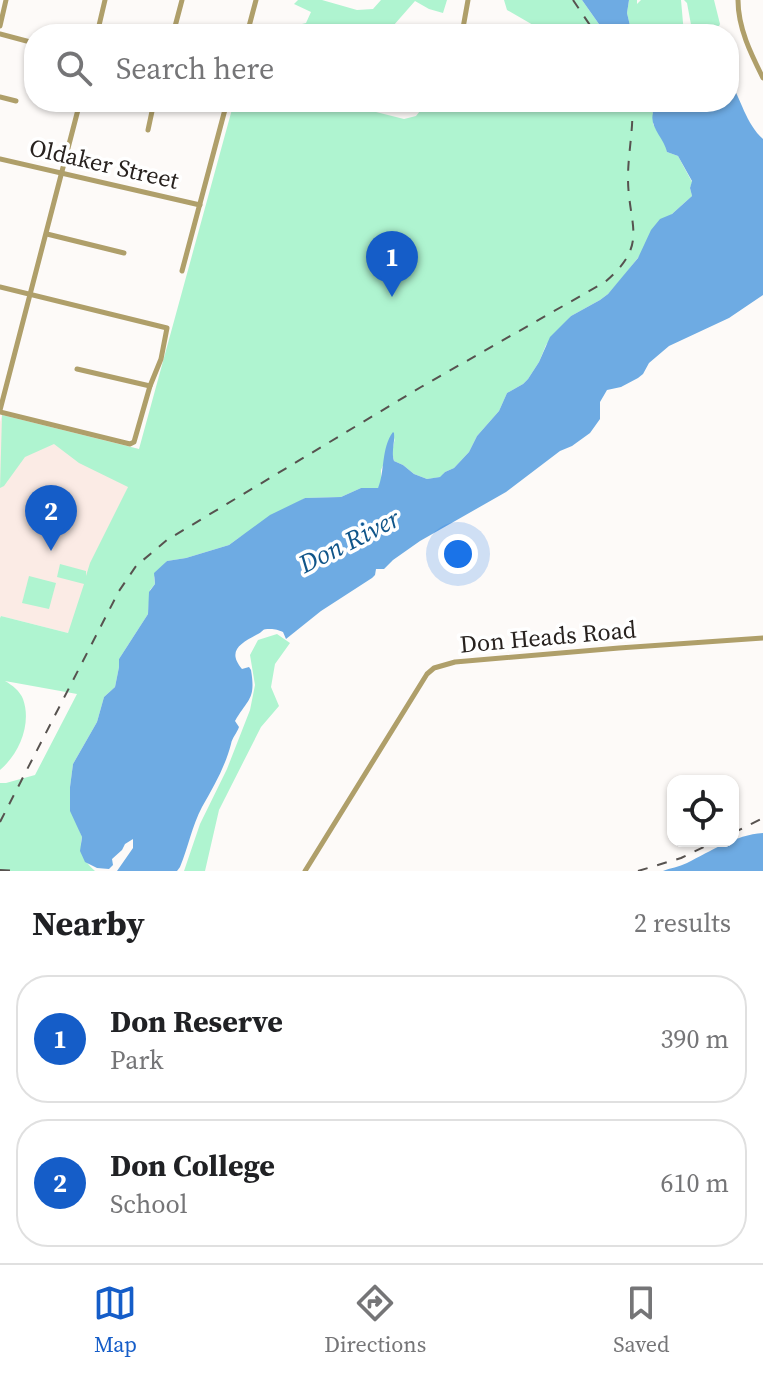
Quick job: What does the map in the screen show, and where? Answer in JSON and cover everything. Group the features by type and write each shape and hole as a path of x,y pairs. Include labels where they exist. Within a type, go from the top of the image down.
{"street":[{"path":"0,26 6,0"},
{"path":"99,24 105,0"},
{"path":"176,24 182,0"},
{"path":"250,24 256,0"},
{"path":"464,24 468,0"},
{"path":"738,0 746,38 763,78"},
{"path":"0,34 24,40"},
{"path":"0,97 16,101"},
{"path":"0,287 30,295 167,328 161,359 134,442 130,444 0,411 30,295 63,174 78,112"},
{"path":"148,130 152,112"},
{"path":"182,271 224,112"},
{"name":"Oldaker Street","path":"0,159 200,205"},
{"path":"47,234 124,253"},
{"path":"77,369 150,386"},
{"name":"Don Heads Road","path":"305,871 427,674 434,668 455,662 763,638"}],"shaded area":[{"path":"2,415 139,449 128,487 68,633 0,618"}],"green space":[{"path":"298,0 322,0 357,10 373,9 381,0 447,0 443,13 415,1 395,24 302,24 306,23 311,12 294,4"},
{"path":"504,0 582,0 599,24 531,24 507,10"},
{"path":"629,0 637,0 637,4 641,0 681,0 683,24 630,24"},
{"path":"684,0 714,0 720,24 691,24"},
{"path":"231,112 376,112 404,119 419,112 652,112 653,124 666,144 667,152 678,156 692,182 692,196 672,214 623,277 600,300 571,316 546,345 528,379 507,393 499,411 477,436 469,452 441,477 427,479 394,461 395,438 381,470 381,485 378,488 361,488 341,497 305,498 229,545 167,561 154,577 148,614 119,659 115,687 104,697 97,722 73,764 70,806 82,837 83,856 95,871 0,871 0,783 35,775 77,694 5,681 22,696 26,718 18,747 0,770 0,618 68,633 84,584 57,577 60,564 86,571 86,576 128,487 79,463 54,444 25,457 0,488 2,415 139,449"},
{"path":"29,576 56,583 49,609 22,603"},
{"path":"277,634 290,643 275,664 271,687 279,706 261,727 219,810 205,871 184,871 200,824 227,769 250,710 255,685 250,655 258,640"}],"water":[{"path":"582,0 629,0 630,24 599,24"},
{"name":"Don River","path":"739,100 763,139 763,295 729,318 669,346 649,363 638,378 607,390 600,402 600,419 590,433 560,451 506,492 420,541 384,569 376,569 372,578 321,611 286,639 283,632 265,629 242,644 236,652 237,662 242,669 249,667 251,670 252,693 235,721 239,727 199,814 180,867 177,871 117,871 133,848 133,839 112,859 113,865 109,869 85,862 80,851 82,837 70,811 73,764 97,722 104,697 115,687 119,659 148,614 149,592 155,584 154,573 167,561 229,545 270,515 305,498 341,497 361,488 378,488 387,445 393,432 394,461 414,474 427,479 440,477 454,468 499,411 507,393 528,379 550,337 571,316 608,294 638,258 651,230 660,219 672,214 692,196 692,181 678,156 667,152 655,128 653,113 739,112"},
{"path":"763,833 763,871 663,871 718,847 739,847 739,838"}],"railway":[{"path":"573,0 589,24"},
{"path":"0,822 119,591 136,566 167,540 421,387 605,282 619,269 628,256 633,233 628,178 632,112"},
{"path":"739,830 763,818"},
{"path":"638,871 681,858 704,847"},
{"path":"0,870 17,871"}],"place":[{"name":"Don Reserve","path":"392,297"},
{"name":"Don College","path":"51,551"}]}
